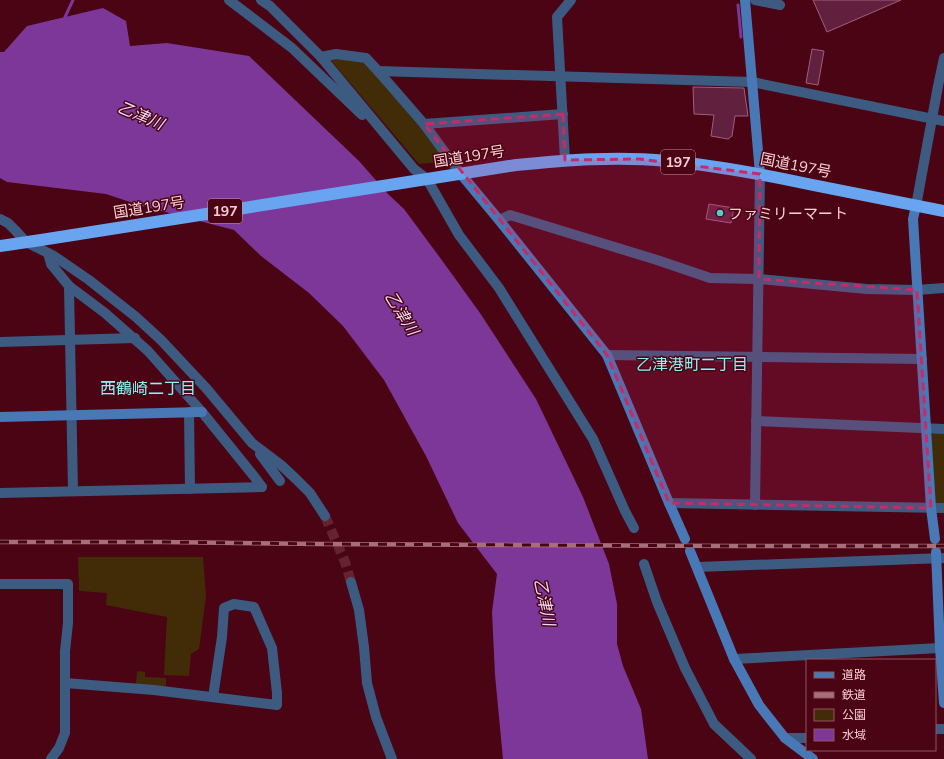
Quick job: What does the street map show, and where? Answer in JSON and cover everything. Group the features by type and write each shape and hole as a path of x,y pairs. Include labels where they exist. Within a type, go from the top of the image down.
{"highway":[{"name":"国道197号","path":"0,246 427,178 516,165 565,160 613,159 667,161 713,166 944,211"}],"street":[{"path":"229,0 292,48 359,112 369,124 386,135"},
{"path":"565,160 557,17 571,0"},
{"path":"745,0 760,174 755,505"},
{"path":"755,0 780,5"},
{"path":"269,2 321,57 414,169 427,178 459,235 499,288 593,439 634,528"},
{"path":"321,57 336,54 366,58 424,124 460,173 607,355 685,539"},
{"path":"935,539 931,508 913,219 944,58"},
{"path":"378,71 752,82 944,121"},
{"path":"424,124 563,114"},
{"path":"499,220 510,214 710,278 759,279 867,289 918,290 944,288"},
{"path":"0,219 15,230 26,242 70,266 89,280 136,317 161,340 206,388 252,443 280,482"},
{"path":"0,493 262,487 202,412 148,351 105,313 69,286 51,264 48,253"},
{"path":"69,286 73,491"},
{"path":"0,342 135,338"},
{"path":"607,355 922,359"},
{"path":"189,412 190,489"},
{"path":"0,417 202,412"},
{"path":"756,421 944,429"},
{"path":"252,443 281,465 310,493 324,516"},
{"path":"669,503 944,508"},
{"path":"690,551 734,659 759,705 785,738 813,759"},
{"path":"697,567 939,556 940,648 944,703"},
{"path":"644,564 657,602 685,668 714,724 751,759"},
{"path":"351,582 358,610 364,647 367,683 376,717 392,759"},
{"path":"0,584 68,584 68,623 65,651 65,733 59,748 51,759"},
{"path":"65,683 154,690 277,705 272,648 254,607 234,604 224,608 222,638 213,697"},
{"path":"734,659 940,648"},
{"path":"785,738 806,738"}],"highlighted area":[{"path":"563,114 565,160 639,159 760,174 759,279 917,290 931,508 669,503 607,355 424,124"}],"green space":[{"path":"328,57 365,60 450,161 419,164"},
{"path":"935,432 944,432 944,505 938,505 935,502 931,435"},
{"path":"78,557 203,557 206,596 199,649 191,654 189,676 164,675 167,617 106,605 107,593 79,591"},
{"path":"137,671 145,672 145,677 166,678 166,686 136,685"}],"water":[{"name":"乙津川","path":"103,8 126,21 130,46 167,43 249,56 359,161 388,194 404,209 441,259 480,313 536,399 583,497 609,564 617,604 617,644 623,666 641,709 648,759 503,759 495,675 492,612 497,574 458,523 426,456 384,380 343,326 309,293 261,256 234,230 142,206 106,194 7,182 0,178 0,52 4,52 27,26"}],"building":[{"path":"813,0 901,0 827,32"},
{"path":"812,49 824,51 818,85 806,83"},
{"path":"693,87 744,88 748,116 735,116 732,136 728,139 711,136 714,115 694,114"},
{"name":"ファミリーマート","path":"709,204 734,208 731,223 706,219"}],"waterway":[{"path":"66,20 65,17 73,0"},
{"path":"738,5 741,37"}],"tunnel":[{"path":"325,516 345,562 351,582"}],"railway":[{"path":"0,542 944,546"}],"place":[{"name":"ファミリーマート","path":"720,213"}],"district":[{"name":"乙津港町二丁目","path":"692,364"},
{"name":"西鶴崎二丁目","path":"148,388"}]}
